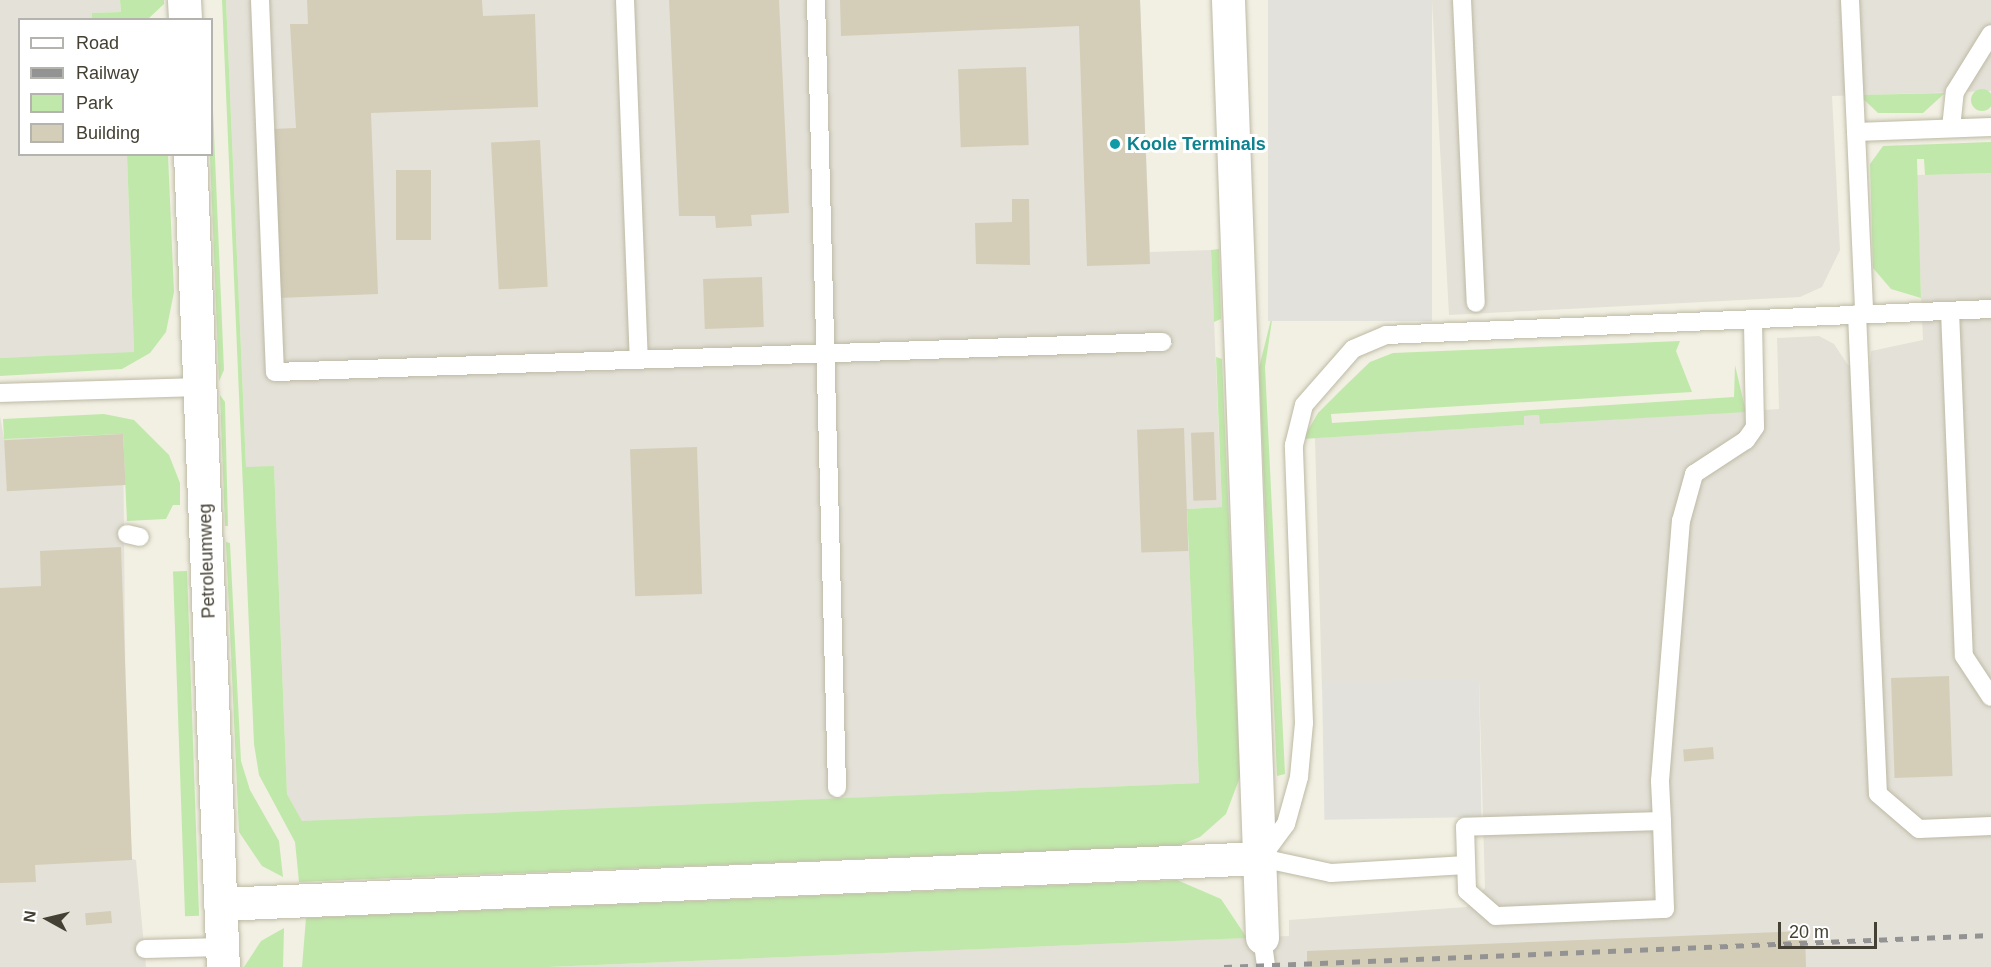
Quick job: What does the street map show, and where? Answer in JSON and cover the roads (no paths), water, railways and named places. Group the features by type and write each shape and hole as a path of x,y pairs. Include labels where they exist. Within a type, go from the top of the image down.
{"street":[{"path":"184,0 184,18"},
{"path":"1228,0 1264,952"},
{"name":"Petroleumweg","path":"190,156 222,957"},
{"path":"220,904 1261,858"}],"lane":[{"path":"260,0 275,372 1162,342"},
{"path":"625,0 639,359"},
{"path":"816,0 837,788"},
{"path":"1462,0 1476,303"},
{"path":"1850,0 1878,794 1919,829 1991,826"},
{"path":"1951,128 1955,92 1991,34"},
{"path":"1856,132 1991,126"},
{"path":"1466,865 1331,873 1261,858 1286,824 1299,777 1304,723 1294,445 1304,405 1353,350 1386,335 1991,309"},
{"path":"1950,311 1964,656 1991,697"},
{"path":"1662,820 1465,827 1467,891 1496,916 1665,909 1662,747 1681,521 1694,474 1746,440 1755,427 1753,319"},
{"path":"0,393 199,387"},
{"path":"145,949 222,957"}],"railway":[{"path":"1224,967 1991,935"}],"place":[{"name":"Koole Terminals","path":"1115,144"}]}
